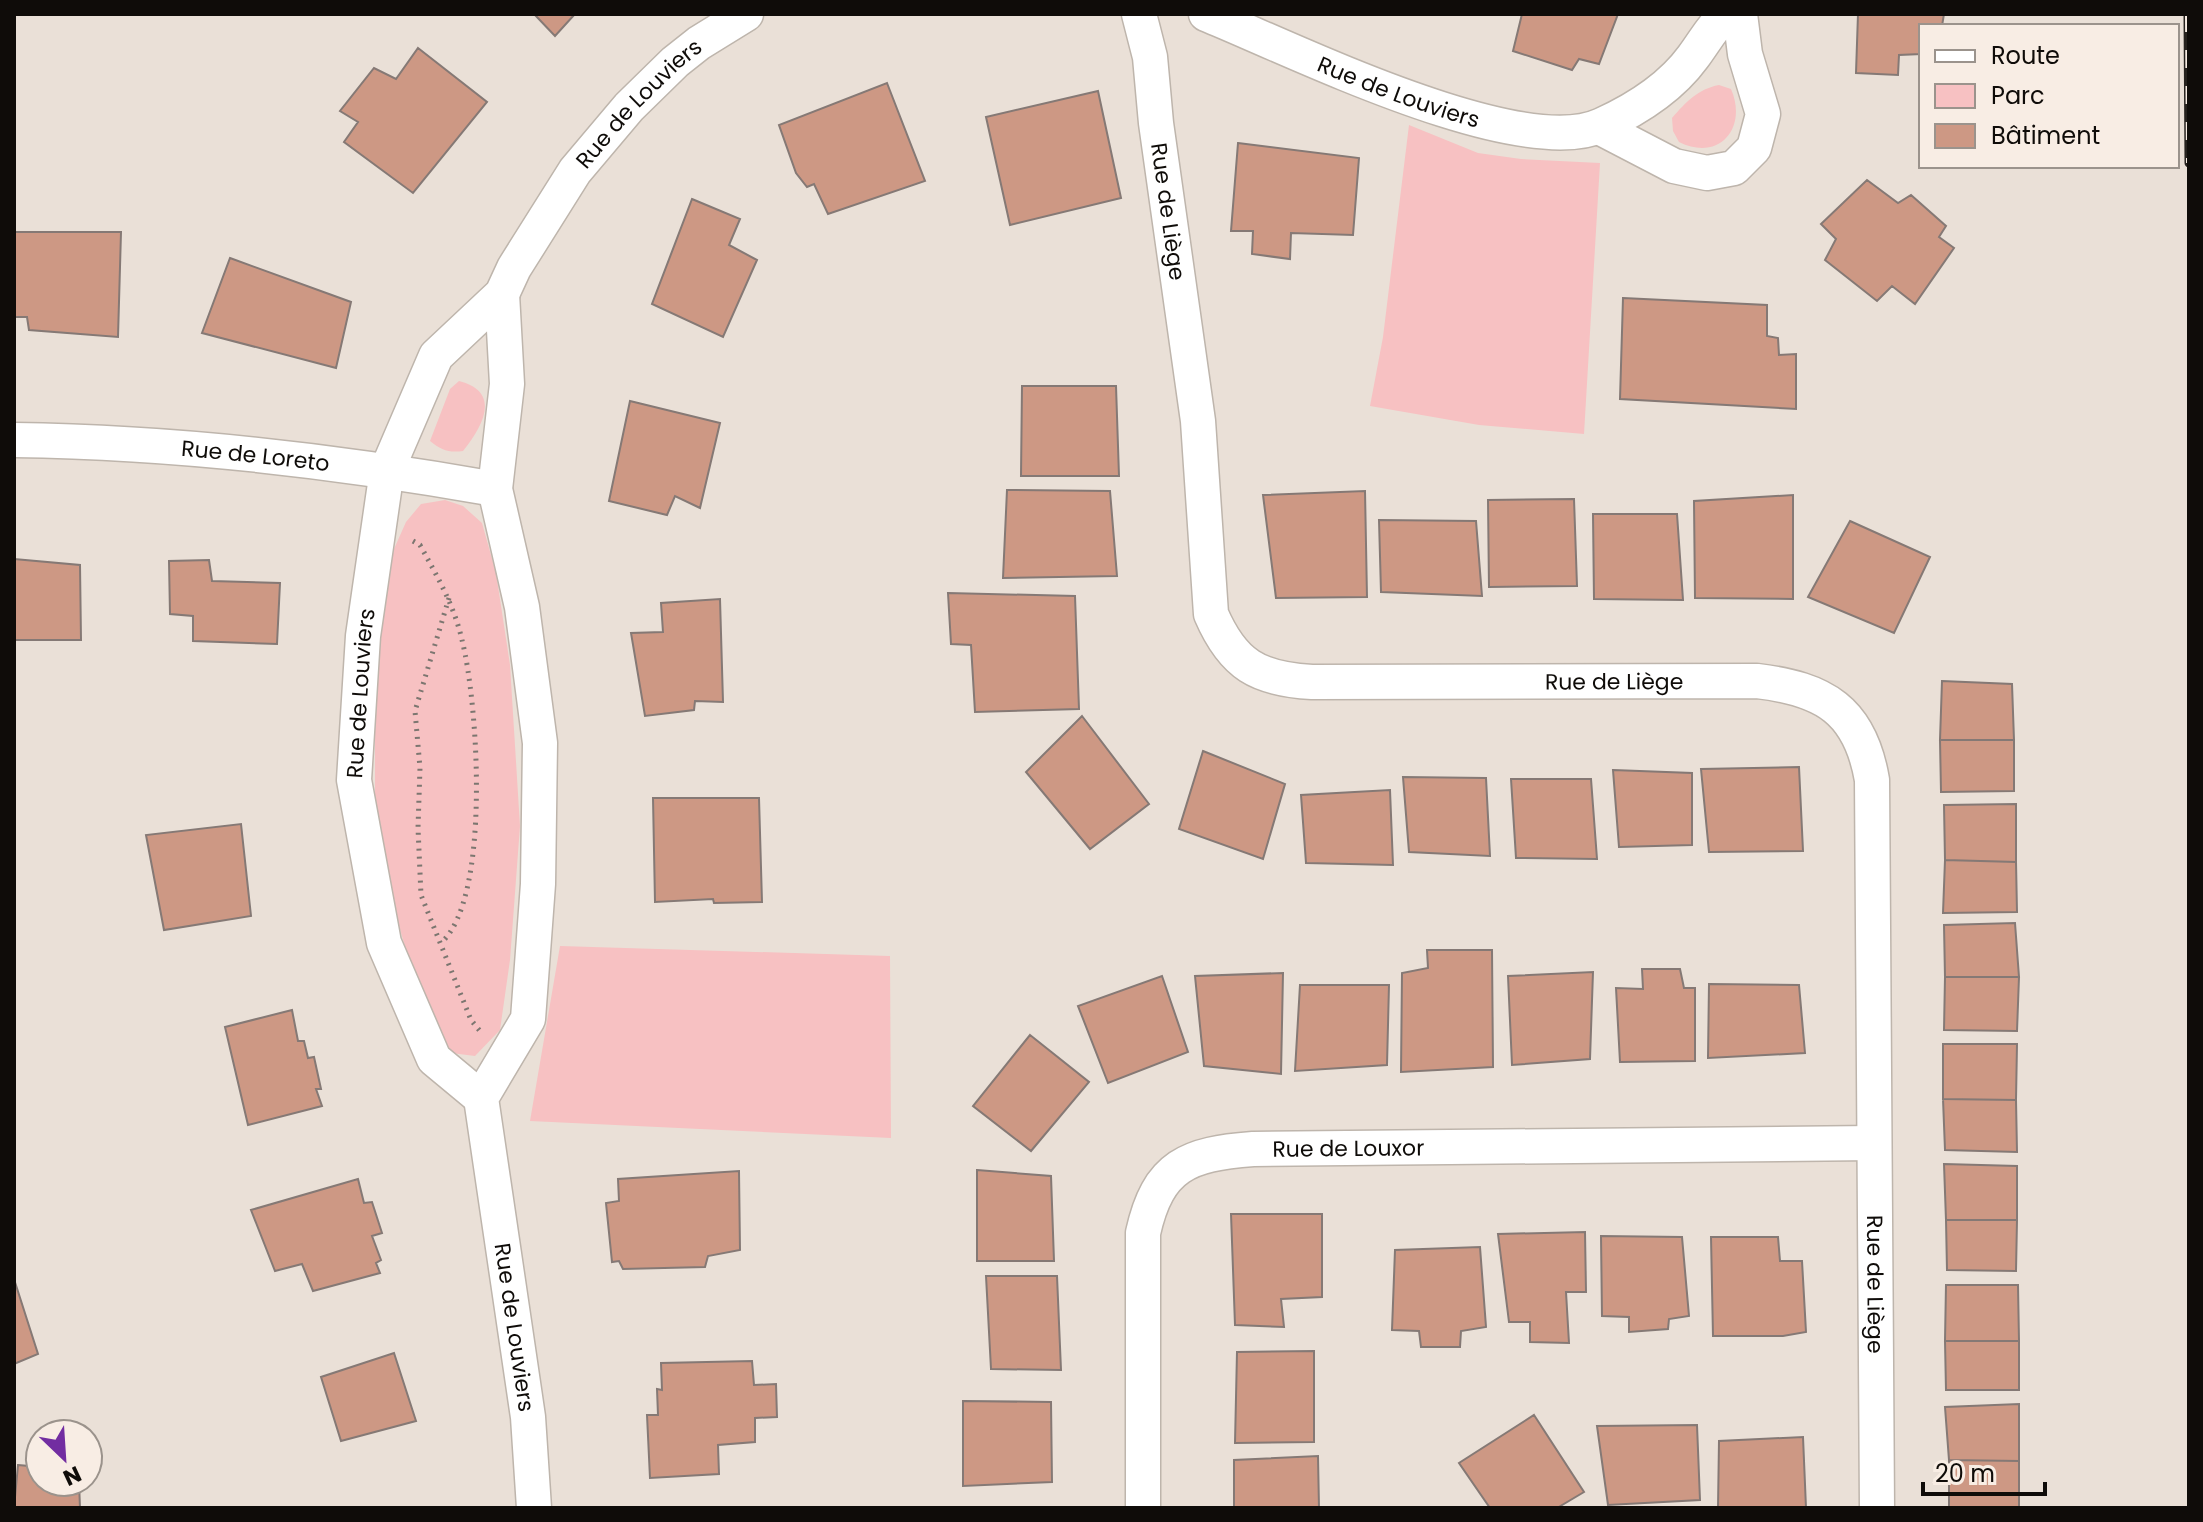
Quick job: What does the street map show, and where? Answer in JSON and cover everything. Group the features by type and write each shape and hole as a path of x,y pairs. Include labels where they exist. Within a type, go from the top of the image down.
{"street":[{"name":"Rue de Louviers","path":"481,1098 434,1059 384,943 354,780 363,636 387,470 436,356 502,294 514,268 562,189 629,107 699,43 746,14"},
{"name":"Rue de Liège","path":"1139,14 1150,57 1156,123 1198,421 1211,614 1222,638 1236,657 1259,673 1281,680 1757,681 1788,684 1829,701 1860,734 1872,780 1877,1508"},
{"name":"Rue de Louviers","path":"1206,14 1416,101 1501,127 1568,132 1599,127 1671,83 1713,26 1726,14"},
{"path":"1599,127 1674,166 1707,173 1734,168 1754,148 1763,114 1745,54 1740,14"},
{"name":"Rue de Louviers","path":"502,294 507,384 495,489 522,607 540,743 538,884 528,1019 481,1098 528,1417 534,1508"},
{"name":"Rue de Loreto","path":"14,440 177,448 387,470 495,489"},
{"name":"Rue de Louxor","path":"1143,1508 1143,1233 1149,1206 1160,1186 1175,1169 1197,1158 1218,1152 1253,1149 1874,1143"}],"path":[{"path":"379,518 420,545 449,598 462,638 471,684 477,799 473,861 453,931 442,942"},
{"path":"449,598 415,711 420,768 418,828 421,895 471,1020 483,1033"}],"green space":[{"path":"1719,85 1731,89 1735,103 1736,117 1726,138 1706,148 1679,142 1673,131 1672,118 1699,93"},
{"path":"1409,125 1478,153 1521,159 1600,163 1584,434 1479,425 1370,406 1383,337"},
{"path":"459,381 481,393 485,411 477,431 463,451 453,452 430,441 450,389"},
{"path":"445,500 463,506 482,523 496,573 510,665 520,826 510,960 500,1030 475,1056 451,1053 423,1003 393,905 375,797 375,718 381,608 394,549 406,522 421,504"},
{"path":"560,946 890,956 891,1138 530,1121"}],"building":[{"path":"534,14 575,14 555,36"},
{"path":"1522,14 1618,14 1599,64 1579,59 1572,70 1513,51"},
{"path":"1858,14 1944,14 1942,24 1919,24 1919,54 1899,55 1898,75 1856,73"},
{"path":"418,48 487,102 413,193 344,142 358,122 340,111 374,68 396,79"},
{"path":"887,83 925,181 828,214 814,184 807,187 796,173 779,125"},
{"path":"1098,91 1121,198 1010,225 986,117"},
{"path":"1238,143 1359,158 1353,235 1291,233 1290,259 1252,254 1253,231 1231,231"},
{"path":"1867,180 1898,203 1911,195 1946,226 1939,237 1954,248 1915,304 1892,286 1877,301 1825,260 1836,239 1821,224"},
{"path":"692,199 740,219 729,245 757,260 723,337 652,304"},
{"path":"14,232 121,232 118,337 29,330 27,317 14,317"},
{"path":"230,258 351,302 336,368 202,333"},
{"path":"1623,298 1767,305 1767,336 1778,338 1779,355 1796,354 1796,409 1620,399"},
{"path":"1022,386 1116,386 1119,476 1021,476"},
{"path":"630,401 720,423 700,508 675,496 667,515 609,501"},
{"path":"1007,490 1110,491 1117,576 1003,578"},
{"path":"1365,491 1367,597 1276,598 1263,495"},
{"path":"1793,495 1793,599 1695,598 1694,501"},
{"path":"1574,499 1577,586 1489,587 1488,500"},
{"path":"1593,514 1677,514 1683,600 1594,599"},
{"path":"1379,520 1476,521 1482,596 1381,592"},
{"path":"1850,521 1930,557 1894,633 1808,597"},
{"path":"14,559 80,565 81,640 14,640"},
{"path":"209,560 212,581 280,583 277,644 193,641 193,616 170,614 169,561"},
{"path":"948,593 1075,596 1079,709 975,712 971,645 951,644"},
{"path":"720,599 723,702 695,701 694,710 645,716 631,633 663,632 661,603"},
{"path":"1942,681 2012,684 2014,740 1940,740"},
{"path":"1082,716 1149,804 1090,849 1026,772"},
{"path":"1940,740 2014,740 2014,791 1941,792"},
{"path":"1203,751 1285,784 1263,859 1179,829"},
{"path":"1799,767 1803,851 1709,852 1701,769"},
{"path":"1613,770 1692,773 1692,845 1619,847"},
{"path":"1403,777 1486,778 1490,856 1409,852"},
{"path":"1511,779 1591,779 1597,859 1516,858"},
{"path":"1390,790 1393,865 1306,863 1301,795"},
{"path":"653,798 759,798 762,902 714,903 713,899 655,902"},
{"path":"2016,804 2016,862 1945,860 1944,805"},
{"path":"241,824 251,916 164,930 146,835"},
{"path":"1945,860 2016,862 2017,912 1943,913"},
{"path":"2015,923 2019,977 1945,977 1944,925"},
{"path":"1427,950 1492,950 1493,1067 1401,1072 1402,973 1428,968"},
{"path":"1642,969 1680,969 1684,988 1695,988 1695,1061 1620,1062 1616,988 1643,989"},
{"path":"1593,972 1590,1059 1512,1065 1508,976"},
{"path":"1283,973 1281,1074 1204,1066 1195,976"},
{"path":"1162,976 1188,1052 1108,1083 1078,1006"},
{"path":"1945,977 2019,977 2017,1031 1944,1030"},
{"path":"1709,984 1799,985 1805,1053 1708,1058"},
{"path":"1300,985 1389,985 1387,1065 1295,1071"},
{"path":"292,1010 298,1041 304,1041 308,1058 314,1057 321,1089 316,1089 322,1106 248,1125 225,1027"},
{"path":"1030,1035 1089,1082 1031,1151 973,1106"},
{"path":"1943,1044 2017,1044 2016,1100 1943,1099"},
{"path":"1943,1099 2016,1100 2017,1152 1945,1150"},
{"path":"1944,1164 2017,1166 2017,1220 1946,1220"},
{"path":"977,1170 1051,1176 1054,1261 977,1261"},
{"path":"739,1171 740,1250 708,1256 705,1267 623,1269 619,1261 612,1262 606,1203 619,1201 618,1179"},
{"path":"358,1179 364,1203 372,1202 382,1233 372,1236 381,1260 376,1263 380,1273 313,1291 302,1264 275,1271 251,1210"},
{"path":"1231,1214 1322,1214 1322,1297 1281,1299 1284,1327 1235,1325"},
{"path":"1946,1220 2017,1220 2016,1271 1947,1270"},
{"path":"1585,1232 1586,1292 1566,1292 1569,1343 1530,1342 1530,1322 1509,1322 1498,1234"},
{"path":"1601,1236 1682,1237 1689,1316 1669,1319 1668,1329 1629,1332 1629,1317 1602,1316"},
{"path":"1711,1237 1778,1237 1780,1261 1802,1261 1806,1332 1783,1336 1713,1336"},
{"path":"1480,1247 1486,1327 1461,1331 1460,1347 1421,1347 1419,1331 1392,1330 1395,1250"},
{"path":"986,1276 1057,1276 1061,1370 991,1369"},
{"path":"14,1279 38,1354 14,1364"},
{"path":"1946,1285 2018,1285 2019,1341 1945,1341"},
{"path":"1945,1341 2019,1341 2019,1390 1946,1390"},
{"path":"1314,1351 1314,1442 1235,1443 1237,1352"},
{"path":"394,1353 416,1421 341,1441 321,1377"},
{"path":"752,1361 754,1385 776,1384 777,1417 755,1418 755,1442 718,1445 719,1474 650,1478 647,1415 658,1415 657,1389 662,1390 661,1363"},
{"path":"963,1401 1051,1402 1052,1482 963,1486"},
{"path":"2019,1404 2019,1461 1949,1460 1945,1407"},
{"path":"1534,1415 1584,1492 1557,1508 1490,1508 1459,1463"},
{"path":"1697,1425 1700,1500 1608,1505 1597,1426"},
{"path":"1803,1437 1806,1508 1718,1508 1719,1441"},
{"path":"1318,1456 1319,1508 1234,1508 1234,1460"},
{"path":"1949,1460 2019,1461 2019,1508 1949,1508"},
{"path":"18,1465 24,1466 24,1498 80,1498 80,1508 14,1508"}],"railway":[{"path":"2188,14 2189,163"}]}
